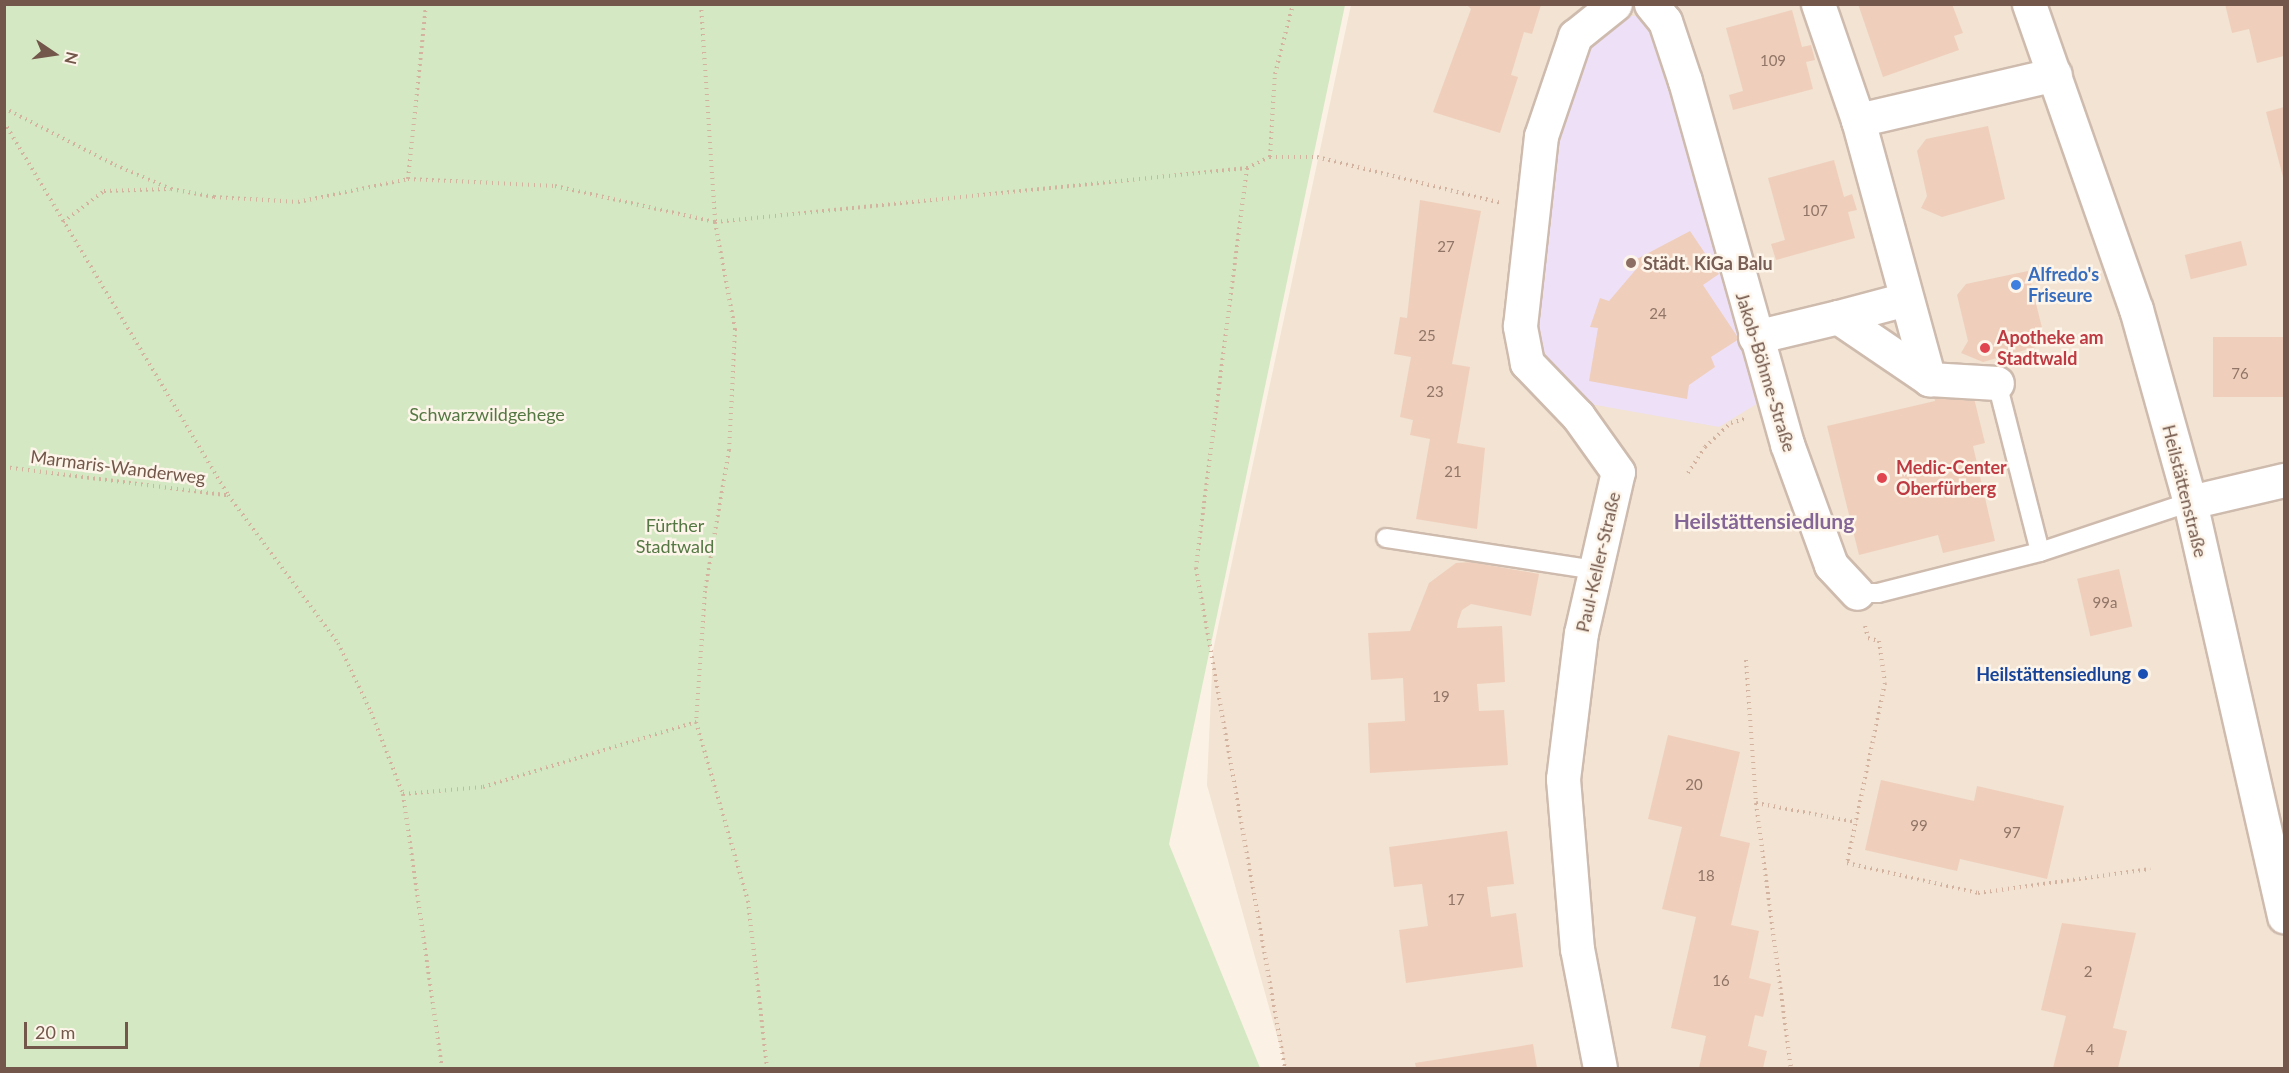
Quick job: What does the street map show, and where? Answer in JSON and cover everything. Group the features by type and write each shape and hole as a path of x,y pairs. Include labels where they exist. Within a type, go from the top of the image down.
{"street":[{"name":"Paul-Keller-Straße","path":"1600,1068 1577,949 1563,779 1581,633 1618,472 1578,416 1527,363 1520,326 1531,210 1541,136 1575,36 1615,4"},
{"name":"Jakob-Böhme-Straße","path":"1651,4 1665,21 1685,81 1755,337 1831,565 1857,593"},
{"path":"1818,4 1858,120 1929,379"},
{"name":"Heilstättenstraße","path":"2029,4 2136,309 2190,502 2284,916"},
{"path":"1858,120 2055,74"},
{"path":"1755,337 1906,298"},
{"path":"1838,317 1929,379 1997,382"},
{"path":"2190,502 2284,480"}],"lane":[{"path":"1997,382 2040,552"},
{"path":"1857,593 1878,593 2040,552 2190,502"},
{"path":"1386,538 1596,570"}],"path":[{"path":"408,178 426,4"},
{"path":"701,4 715,222 735,329 729,450 705,591 696,722 748,901 767,1068"},
{"path":"1270,157 1275,74 1293,4"},
{"path":"4,108 171,189"},
{"path":"4,122 228,495 338,643 402,794 442,1068"},
{"path":"63,222 104,191 171,189 298,202 408,178 555,186 715,222 1247,168 1270,157 1317,157 1531,210"},
{"path":"1247,168 1196,568 1285,1068"},
{"path":"1688,473 1721,431 1745,419"},
{"name":"Marmaris-Wanderweg","path":"4,467 228,495"},
{"path":"1857,593 1868,638 1880,641 1885,683 1846,863 1978,893 2150,869"},
{"path":"1746,660 1756,803 1791,1068"},
{"path":"402,794 483,787 696,722"},
{"path":"1756,803 1856,822"}],"shaded area":[{"path":"1351,5 2284,5 2284,1068 1286,1068 1207,785 1213,651"},
{"name":"Städt. KiGa Balu","path":"1616,16 1642,16 1653,27 1763,400 1719,427 1590,404 1550,365 1530,321 1574,57"}],"green space":[{"name":"Fürther Stadtwald","path":"5,4 1345,5 1169,844 1260,1068 5,1068"}],"building":[{"path":"1858,4 1952,4 1963,33 1954,36 1959,50 1883,77"},
{"path":"2225,4 2284,4 2284,56 2257,63 2249,29 2232,33"},
{"path":"1467,5 1541,5 1532,34 1524,32 1511,75 1518,77 1500,133 1433,112 1471,9"},
{"path":"1792,10 1802,47 1811,45 1815,60 1806,62 1813,89 1733,110 1729,95 1743,91 1726,28"},
{"path":"2284,107 2284,181 2266,112"},
{"path":"1988,126 2005,199 1942,217 1921,208 1927,196 1917,151 1926,139"},
{"path":"1834,160 1844,197 1852,194 1857,210 1848,212 1855,238 1776,260 1771,244 1785,240 1768,178"},
{"path":"1420,200 1481,211 1452,364 1470,367 1457,443 1485,448 1477,529 1416,519 1430,439 1410,435 1413,420 1400,417 1411,357 1394,354 1400,317 1407,318"},
{"path":"1690,231 1719,274 1703,285 1739,339 1711,357 1715,367 1689,385 1687,399 1589,381 1598,328 1590,327 1600,298 1609,301 1638,267 1635,260"},
{"path":"2241,241 2247,265 2191,279 2185,255"},
{"path":"2028,271 2046,344 1983,362 1961,353 1968,341 1957,295 1966,284"},
{"path":"2213,337 2284,337 2284,397 2213,397"},
{"path":"1970,382 1985,443 1973,446 1995,541 1943,553 1938,535 1859,555 1827,426 1935,401 1933,390"},
{"path":"1471,562 1539,574 1531,616 1471,604 1462,610 1458,621 1457,628 1502,626 1505,682 1477,684 1479,711 1504,710 1508,765 1370,773 1368,723 1405,721 1403,678 1371,680 1368,633 1410,631 1429,583 1456,563"},
{"path":"2119,569 2132,626 2090,636 2077,579"},
{"path":"1668,735 1740,752 1720,836 1750,843 1731,925 1759,931 1749,978 1771,984 1763,1017 1755,1015 1748,1046 1767,1051 1763,1068 1699,1068 1706,1036 1671,1028 1696,917 1662,909 1682,827 1648,819"},
{"path":"1881,780 1974,801 1977,786 2064,806 2047,879 1960,859 1957,871 1865,850"},
{"path":"1507,831 1514,884 1487,887 1491,917 1516,913 1523,967 1406,983 1399,930 1428,926 1422,884 1394,887 1389,847"},
{"path":"2062,923 2136,933 2113,1028 2127,1031 2118,1068 2053,1068 2066,1016 2041,1010"},
{"path":"1533,1044 1537,1068 1416,1068 1415,1063"}],"place":[{"name":"Städt. KiGa Balu","path":"1631,263"},
{"name":"Alfredo's Friseure","path":"2016,285"},
{"name":"Apotheke am Stadtwald","path":"1985,348"},
{"name":"Medic-Center Oberfürberg","path":"1882,478"},
{"name":"Heilstättensiedlung","path":"2143,674"}],"district":[{"name":"Heilstättensiedlung","path":"1764,521"}],"park label":[{"name":"Schwarzwildgehege","path":"487,414"}]}
